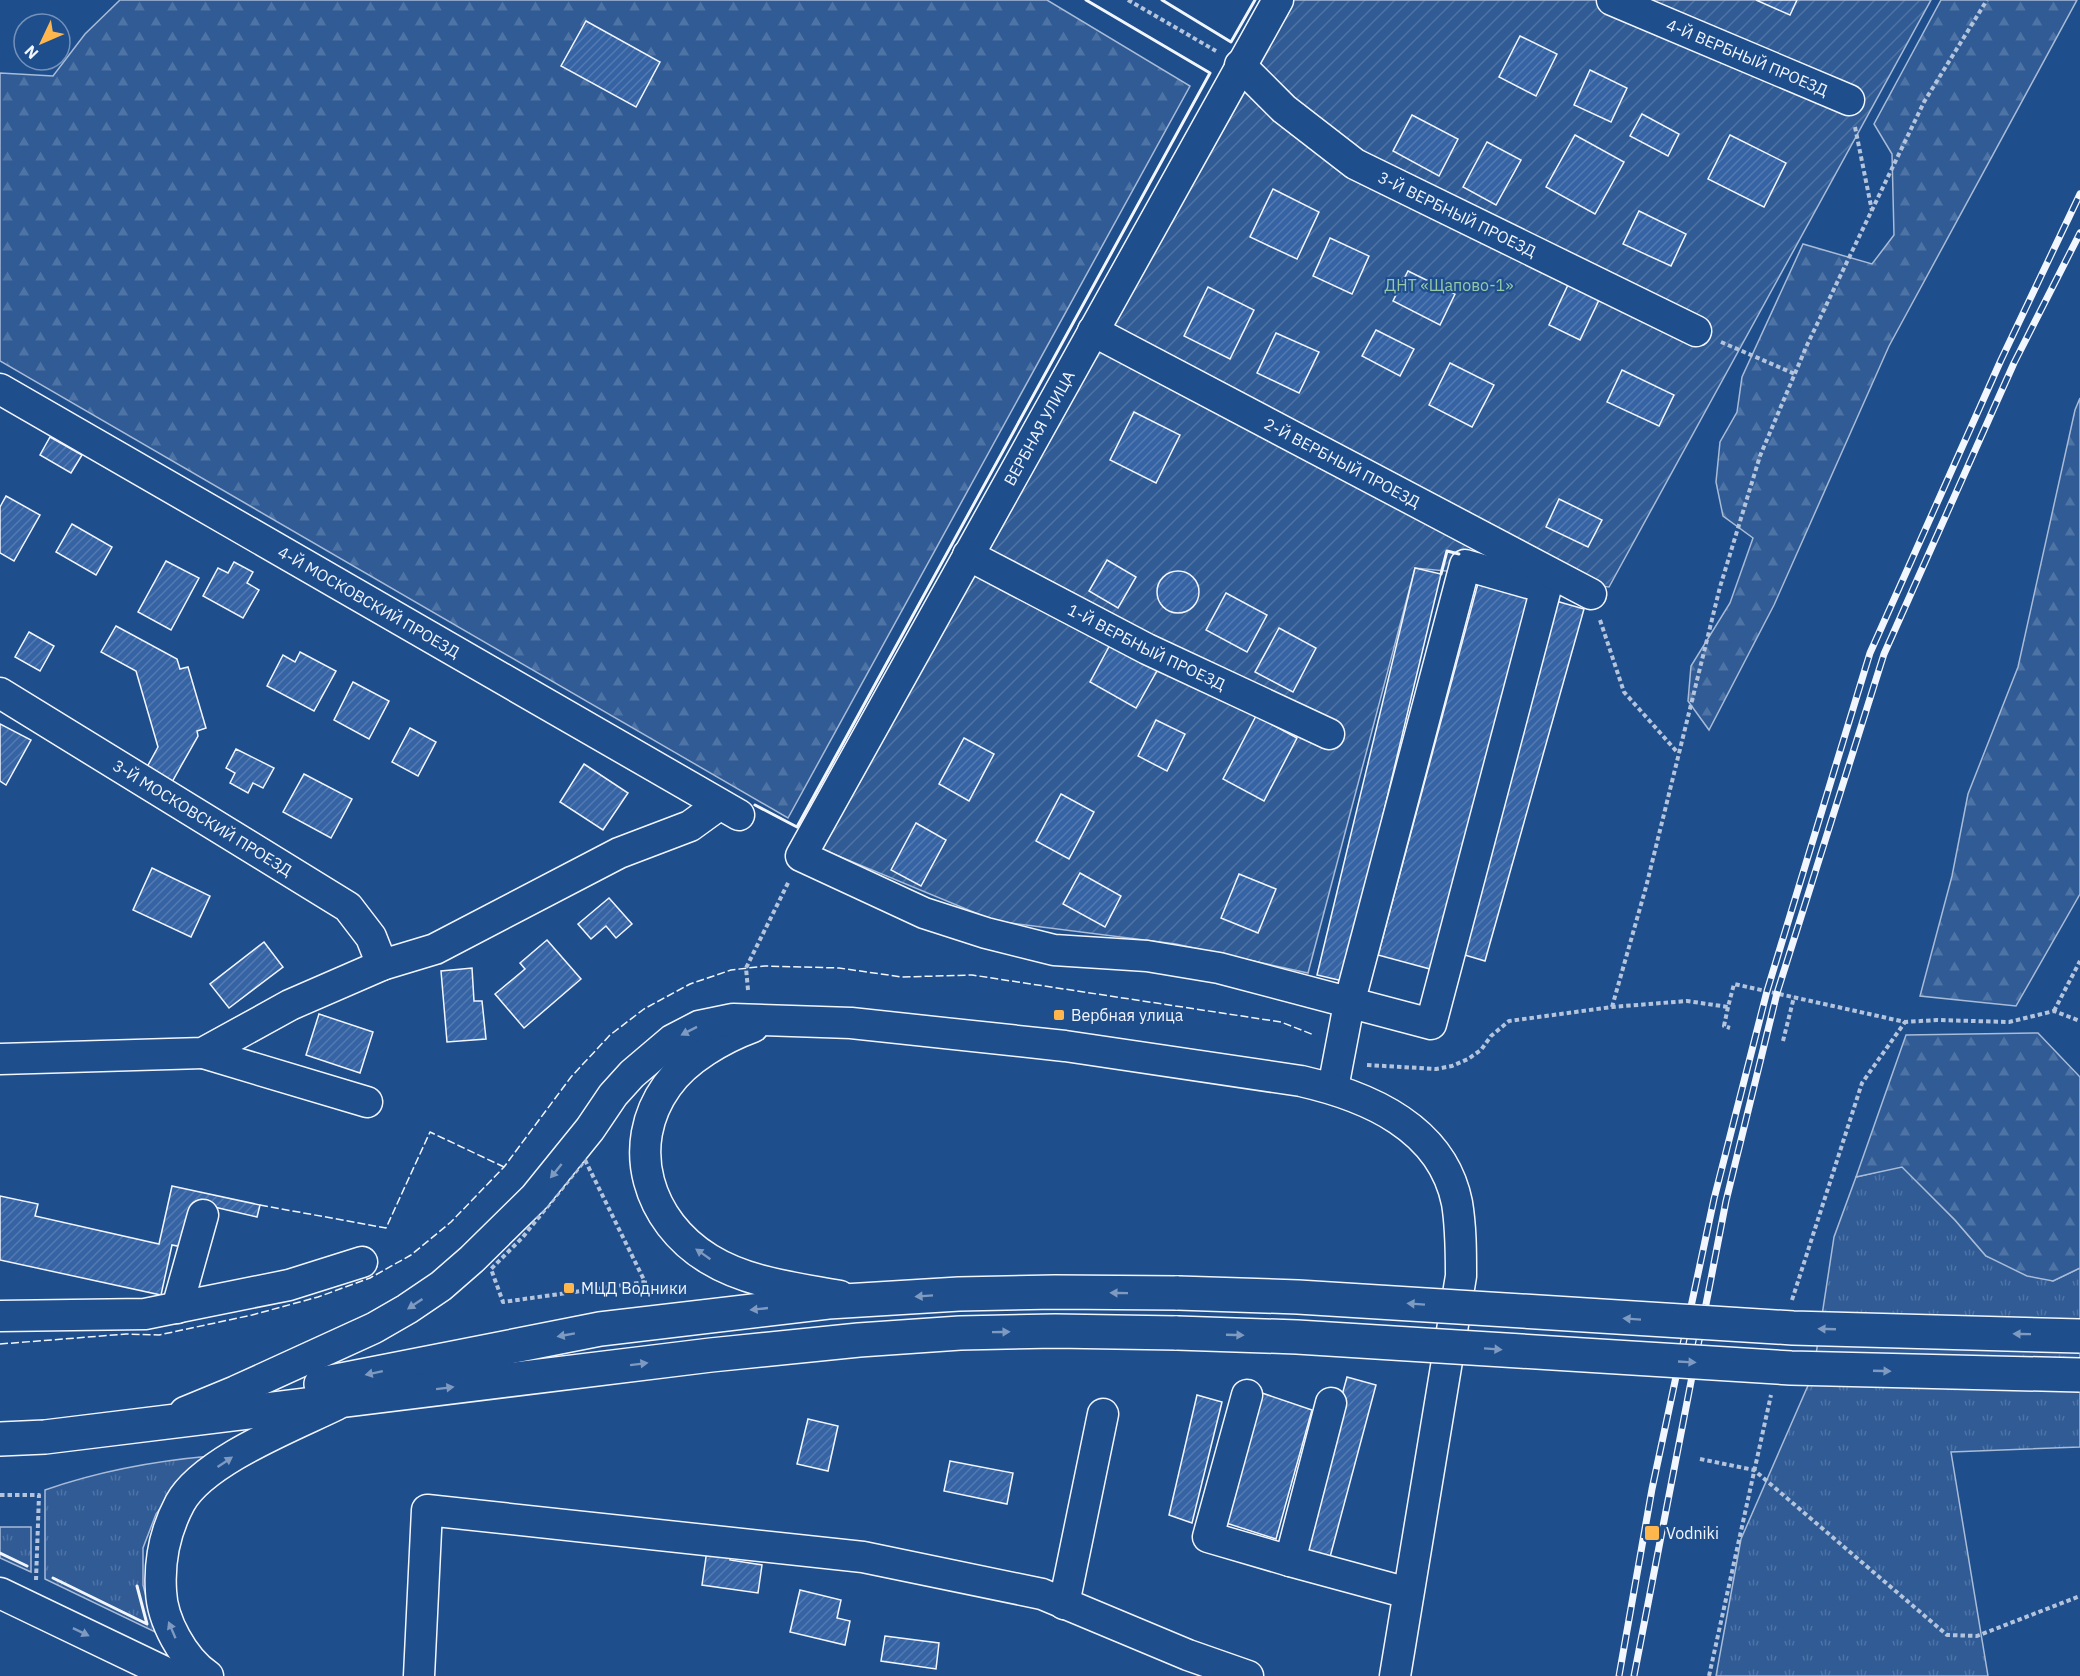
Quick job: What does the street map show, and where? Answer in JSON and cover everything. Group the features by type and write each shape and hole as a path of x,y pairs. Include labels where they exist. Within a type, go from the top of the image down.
{"main road":[{"path":"135,1426 185,1412 600,1329 706,1315 959,1293 1178,1293 1310,1298 1793,1328 2080,1336"},
{"path":"0,1439 45,1437 711,1355 859,1340 960,1333 1056,1331 1319,1338 1791,1368 2080,1375"}],"street":[{"name":"ВЕРБНАЯ УЛИЦА","path":"801,856 1278,0"},
{"name":"4-Й ВЕРБНЫЙ ПРОЕЗД","path":"1612,0 1849,100"},
{"name":"3-Й ВЕРБНЫЙ ПРОЕЗД","path":"1240,66 1284,109 1355,164 1696,331"},
{"name":"2-Й ВЕРБНЫЙ ПРОЕЗД","path":"1093,331 1592,594"},
{"name":"4-Й МОСКОВСКИЙ ПРОЕЗД","path":"3,399 729,810 619,853 435,949 382,965"},
{"name":"1-Й ВЕРБНЫЙ ПРОЕЗД","path":"968,555 1147,649 1329,734"},
{"path":"801,856 924,913 986,933 1054,950 1148,956 1219,968 1349,1004 1431,1024 1546,588 1465,565 1349,1004 1333,1088"},
{"name":"3-Й МОСКОВСКИЙ ПРОЕЗД","path":"0,693 348,907 371,937 382,965"},
{"path":"202,1053 290,1005 382,965"},
{"path":"185,1412 374,1328 441,1286 535,1197 632,1074 672,1040 699,1026 733,1019 852,1023 1034,1042 1256,1073 1333,1088 1364,1100 1394,1116 1424,1139 1444,1167 1456,1200 1462,1239 1461,1276 1395,1676"},
{"path":"788,1020 754,1026 731,1035 710,1048 668,1084 654,1108 647,1128 645,1155 649,1181 657,1205 672,1228 709,1259 765,1282 859,1300"},
{"path":"0,1059 202,1053 367,1102"},
{"path":"177,1308 203,1215"},
{"path":"0,1316 145,1314 289,1285 362,1262"},
{"path":"1247,1395 1208,1537 1408,1593"},
{"path":"208,1676 178,1643 161,1605 160,1567 168,1531 181,1502 203,1477 231,1458 268,1437 346,1400"},
{"path":"1290,1561 1331,1403"},
{"path":"1064,1604 1103,1414"},
{"path":"418,1676 427,1510 863,1557 1042,1594 1188,1655 1248,1676"},
{"path":"0,1593 173,1676"}],"path":[{"path":"1128,0 1240,66"},
{"path":"1612,1007 1646,887 1677,753 1720,587 1760,456 1807,345 1924,102 1987,0"},
{"path":"1849,100 1872,212"},
{"path":"1696,331 1795,375"},
{"path":"1592,594 1624,693 1677,753"},
{"path":"748,990 746,968 801,856"},
{"path":"2054,1011 2080,961"},
{"path":"1730,1029 1724,1026 1734,984 1905,1022 1937,1020 2009,1022 2054,1011 2080,1021"},
{"path":"1783,1041 1794,996"},
{"path":"1362,1065 1436,1069 1452,1066 1481,1050 1491,1036 1509,1021 1612,1007 1687,1001 1728,1007"},
{"path":"585,1160 645,1282 503,1302 491,1269 522,1238 585,1160"},
{"path":"1701,1459 1754,1470 1947,1635 1977,1636 2080,1596"},
{"path":"0,1496 39,1495 37,1581 28,1576"}],"green space":[{"path":"120,0 1047,0 1190,86 788,818 0,361 0,73 53,76 56,72 72,72 72,51 85,34"},
{"name":"ДНТ «Щапово-1»","path":"1266,0 1931,0 1609,587 1415,568 1308,973 1176,944 995,921 802,841"},
{"path":"1941,0 2077,0 1889,346 1774,605 1709,730 1688,701 1691,666 1730,603 1753,538 1723,516 1716,482 1720,442 1737,412 1742,377 1803,244 1872,264 1894,235 1892,154 1874,124"},
{"path":"2080,398 2080,894 2016,1006 1920,996 1952,876 1968,794 2018,667 2075,410"},
{"path":"2038,1033 2080,1077 2080,1268 2053,1281 2027,1276 1986,1256 1955,1220 1902,1167 1856,1177 1906,1035"},
{"path":"1902,1166 1955,1220 1986,1256 2053,1281 2080,1268 2080,1447 1951,1452 1988,1676 1716,1676 1741,1539 1813,1374 1834,1237 1856,1177"},
{"path":"211,1456 178,1485 156,1514 143,1548 143,1585 155,1632 45,1579 45,1490 86,1477 127,1468"},
{"path":"0,1527 31,1527 31,1572 0,1558"}],"building":[{"path":"1756,0 1797,0 1790,15"},
{"path":"586,21 660,62 636,107 561,66"},
{"path":"1520,36 1557,54 1536,96 1499,77"},
{"path":"1590,70 1627,88 1611,122 1574,105"},
{"path":"1642,114 1679,134 1668,156 1630,136"},
{"path":"1412,115 1458,139 1439,176 1393,151"},
{"path":"1575,135 1624,162 1595,214 1546,187"},
{"path":"1730,135 1786,163 1764,207 1708,179"},
{"path":"1487,142 1521,160 1496,205 1463,187"},
{"path":"1273,189 1319,212 1297,259 1250,237"},
{"path":"1639,211 1686,234 1671,266 1623,244"},
{"path":"1330,238 1369,256 1352,294 1313,276"},
{"path":"1408,271 1455,294 1440,325 1393,301"},
{"path":"1568,285 1599,300 1580,340 1549,325"},
{"path":"1208,287 1254,310 1230,359 1184,336"},
{"path":"1376,330 1414,349 1400,376 1362,356"},
{"path":"1276,333 1319,352 1299,393 1257,373"},
{"path":"1450,363 1494,385 1472,427 1429,405"},
{"path":"1622,370 1674,395 1659,426 1607,402"},
{"path":"1134,412 1180,435 1156,483 1110,460"},
{"path":"50,437 82,455 71,473 40,455"},
{"path":"6,496 40,515 14,561 0,553 0,507"},
{"path":"1559,499 1602,520 1588,547 1546,527"},
{"path":"72,524 112,547 96,575 56,552"},
{"path":"1107,560 1136,577 1118,608 1089,591"},
{"path":"166,561 199,578 171,630 138,612"},
{"path":"234,562 253,572 247,583 259,590 243,618 203,596 218,568 228,573"},
{"path":"1415,568 1441,574 1343,981 1317,975"},
{"path":"1178,571 1186,572 1193,577 1198,584 1198,600 1193,607 1186,612 1178,613 1170,612 1163,607 1158,600 1157,592 1158,584 1163,577 1170,572"},
{"path":"1480,576 1532,590 1430,969 1378,955"},
{"path":"1226,593 1267,615 1247,652 1206,630"},
{"path":"1556,601 1584,609 1485,961 1458,953"},
{"path":"116,626 177,659 180,669 188,667 206,728 197,731 198,736 172,782 147,767 158,747 136,671 101,652"},
{"path":"1279,628 1316,648 1293,692 1255,672"},
{"path":"29,632 54,646 40,671 15,657"},
{"path":"1111,643 1158,669 1136,708 1090,682"},
{"path":"300,652 336,671 314,711 267,686 283,655 295,662"},
{"path":"353,682 389,701 369,739 334,720"},
{"path":"1256,716 1297,738 1264,801 1223,779"},
{"path":"1156,720 1185,734 1167,771 1138,756"},
{"path":"0,724 31,740 6,785 0,781"},
{"path":"410,728 436,742 418,776 392,762"},
{"path":"964,738 994,754 969,801 939,784"},
{"path":"236,749 274,768 263,788 253,783 248,793 230,783 235,773 226,768"},
{"path":"584,764 628,793 603,830 560,802"},
{"path":"304,774 352,799 331,838 283,812"},
{"path":"1061,794 1094,812 1069,859 1036,841"},
{"path":"916,823 946,840 921,886 891,870"},
{"path":"152,868 210,896 191,937 133,910"},
{"path":"1080,873 1121,896 1105,927 1063,904"},
{"path":"1239,874 1276,889 1258,933 1221,918"},
{"path":"609,898 632,924 616,938 606,926 591,939 578,924"},
{"path":"547,940 581,979 524,1028 495,994 525,969 520,963"},
{"path":"264,942 283,967 229,1008 210,984"},
{"path":"472,968 474,1001 482,1001 486,1039 447,1042 441,971"},
{"path":"319,1014 373,1032 360,1073 306,1055"},
{"path":"172,1186 260,1205 257,1217 197,1203 187,1248 172,1245 161,1295 0,1260 0,1196 38,1204 35,1216 159,1244"},
{"path":"1347,1377 1376,1385 1330,1557 1300,1548"},
{"path":"1259,1392 1312,1410 1276,1539 1223,1522"},
{"path":"1197,1395 1222,1402 1192,1523 1169,1515"},
{"path":"808,1419 838,1426 828,1471 797,1464"},
{"path":"950,1461 1013,1473 1007,1504 944,1491"},
{"path":"707,1550 731,1554 730,1560 762,1565 758,1593 702,1585"},
{"path":"800,1590 841,1600 837,1618 850,1621 845,1645 790,1632"},
{"path":"885,1636 939,1643 936,1669 881,1661"}],"railway":[{"path":"1619,1676 1652,1489 1714,1199 1767,991 1870,653 2001,360 2080,194"},
{"path":"1634,1676 1726,1201 1777,993 1884,654 2014,363 2080,233"}],"fence":[{"path":"0,1344 126,1334 159,1335 252,1315 318,1297 370,1278 411,1255 451,1222 504,1167 571,1077 610,1035 644,1009 690,984 731,970 765,966 839,968 902,977 972,975 1281,1022 1314,1035"},
{"path":"260,1205 386,1228 430,1132 504,1167"}],"wall":[{"path":"755,805 797,827 1210,73 1086,0"},
{"path":"1162,0 1231,42 1255,0"},
{"path":"1441,574 1447,551 1459,554"},
{"path":"0,1553 27,1566"},
{"path":"53,1578 147,1624 137,1586"}],"place":[{"name":"Вербная улица","path":"1059,1015"},
{"name":"МЦД Водники","path":"569,1288"},
{"name":"Vodniki","path":"1652,1533"}]}
